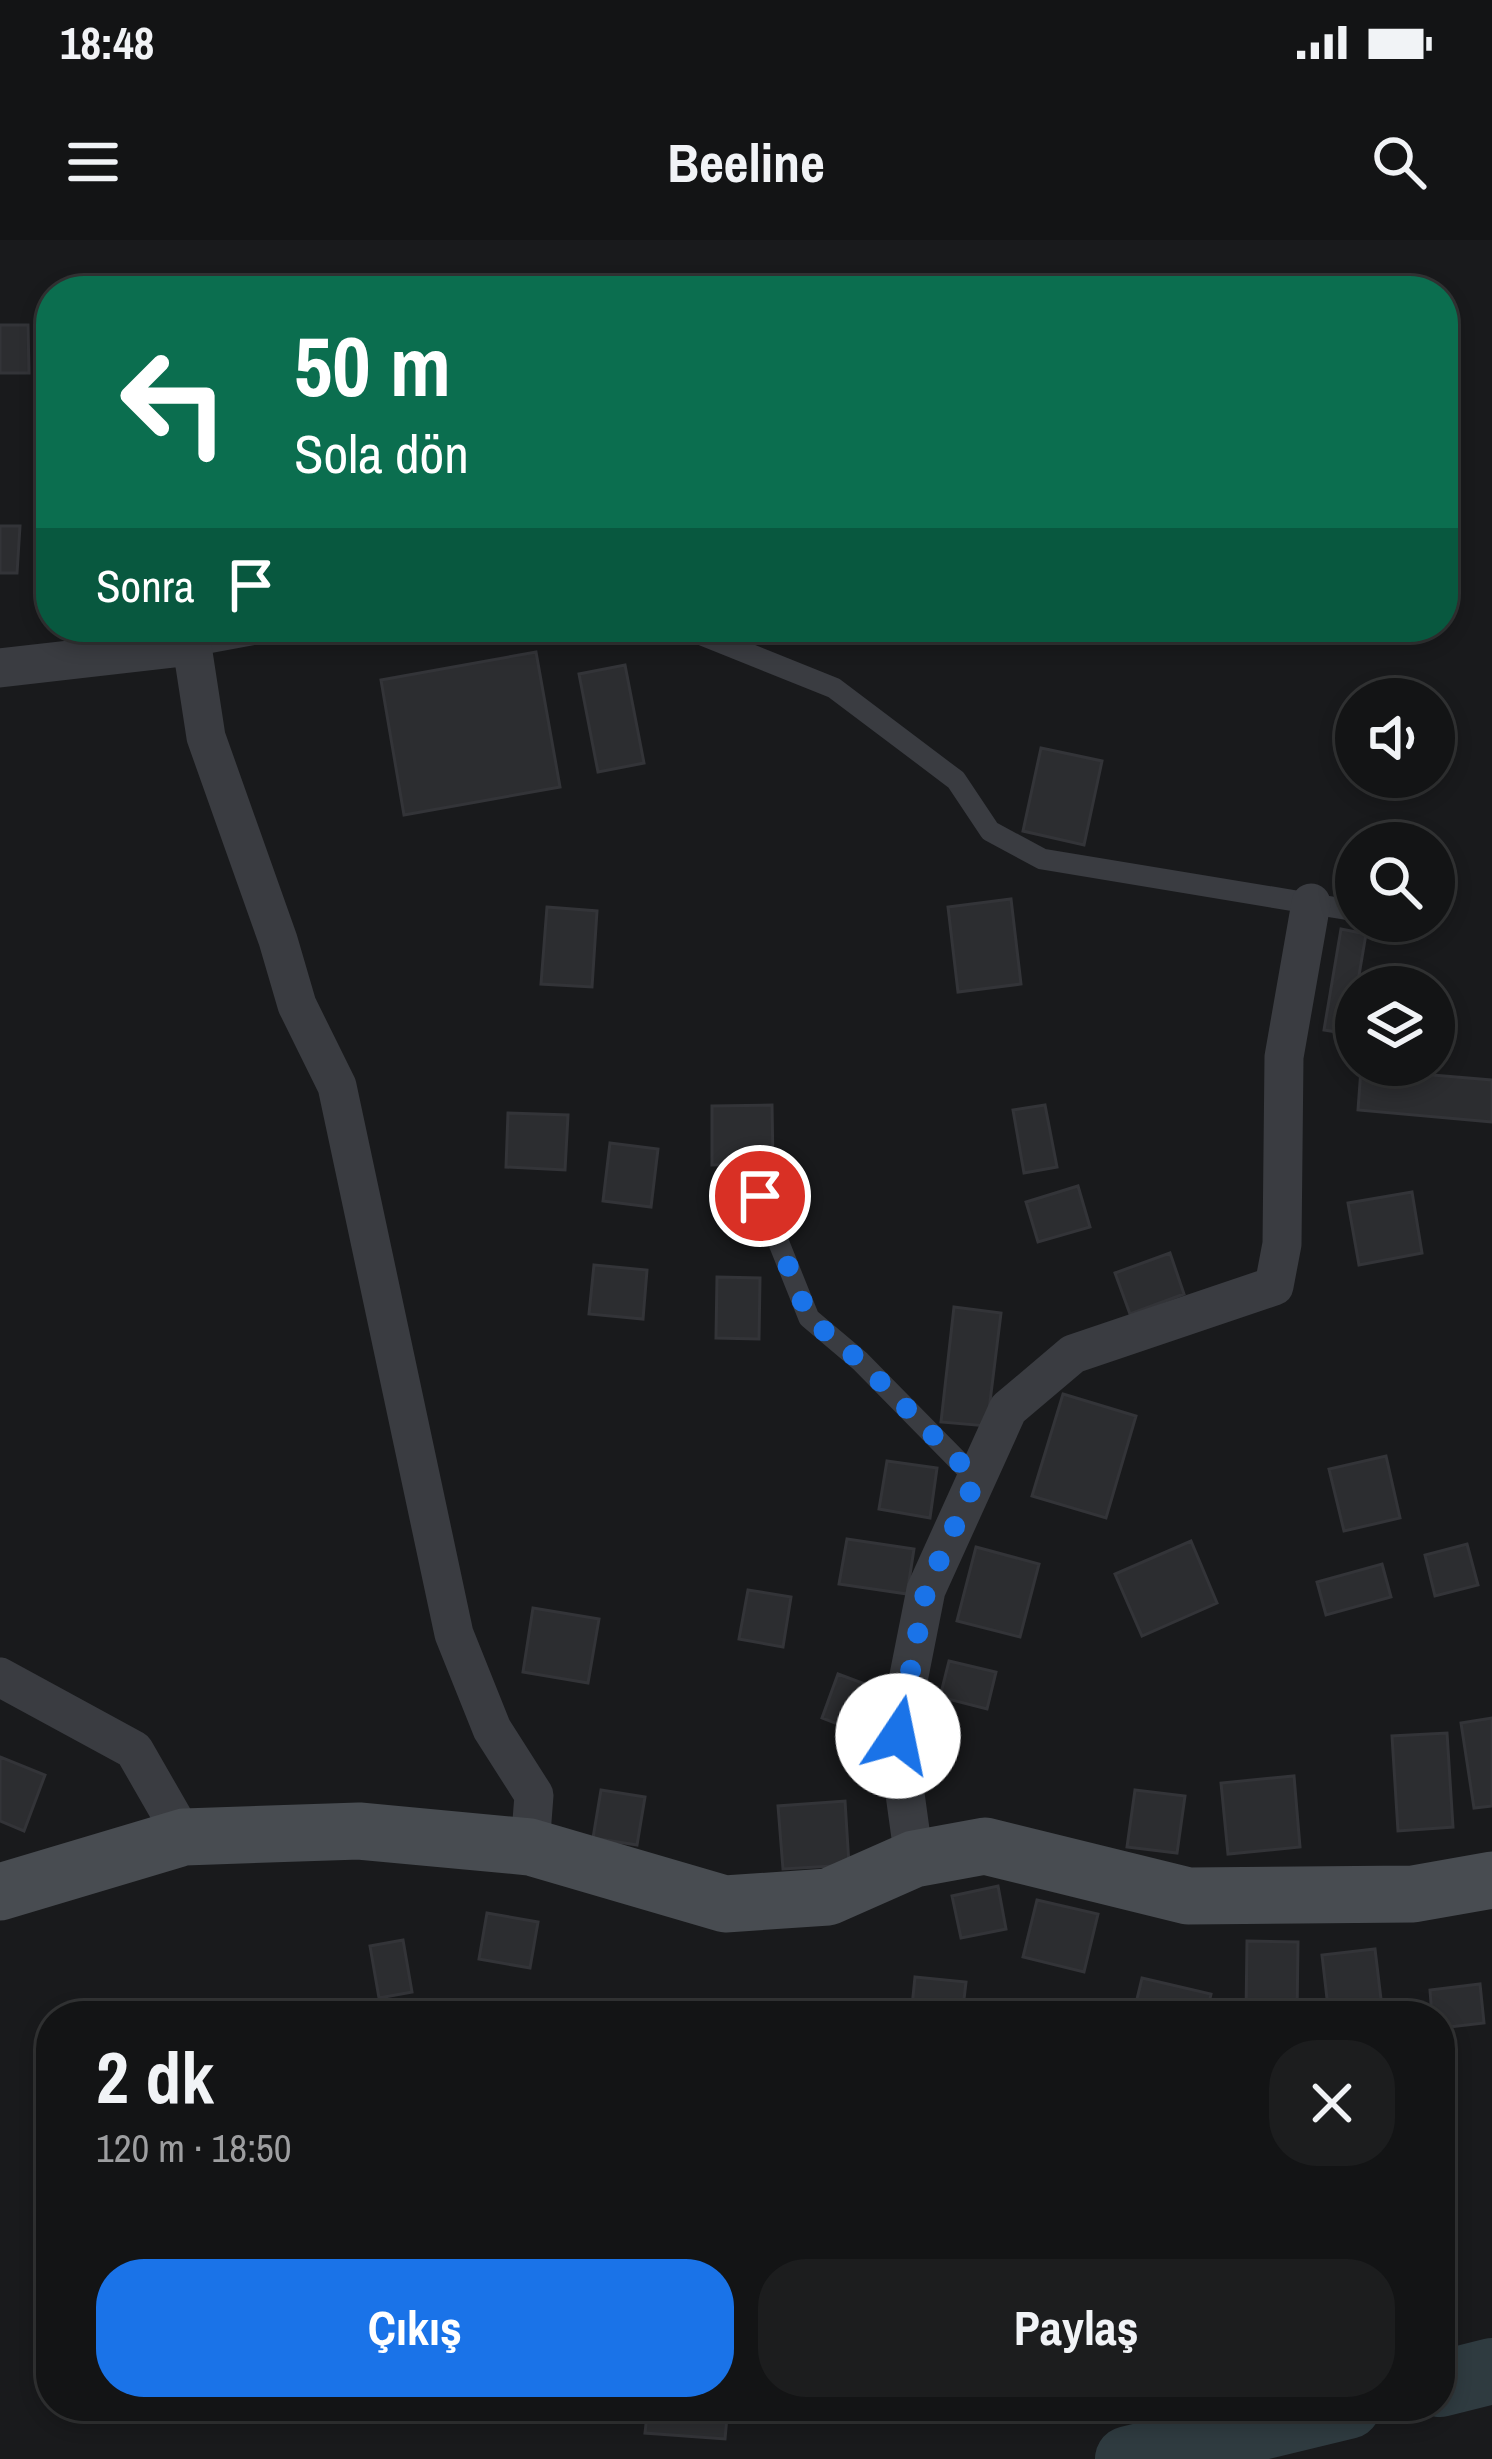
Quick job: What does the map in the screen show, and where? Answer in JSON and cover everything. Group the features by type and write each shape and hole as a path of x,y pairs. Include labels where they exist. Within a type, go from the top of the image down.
{"main road":[{"path":"0,1892 184,1838 359,1831 530,1847 725,1904 828,1897 914,1859 985,1846 1188,1896 1413,1894 1492,1880"}],"street":[{"path":"0,668 192,646 206,737 278,940 296,1005 337,1086 454,1634 491,1729 533,1795 530,1847"},
{"path":"914,1859 898,1736 926,1590 1008,1409 1073,1354 1274,1286 1282,1244 1284,1057 1311,903"},
{"path":"0,1677 134,1750 184,1838"}],"lane":[{"path":"192,646 213,642"},
{"path":"719,642 834,688 956,781 990,831 1042,859 1335,907"},
{"path":"760,1196 809,1318 860,1361 976,1479"}],"building":[{"path":"0,325 28,325 29,373 0,373"},
{"path":"0,526 20,526 17,573 0,573"},
{"path":"536,652 560,787 404,815 381,680"},
{"path":"625,665 644,763 598,772 579,674"},
{"path":"1041,748 1102,761 1084,845 1023,831"},
{"path":"1011,899 1021,984 958,992 948,907"},
{"path":"547,907 597,911 592,987 541,984"},
{"path":"1339,942 1365,942 1361,966 1335,966 1335,1032 1324,1030"},
{"path":"1455,1077 1492,1080 1492,1122 1358,1110 1360,1086 1455,1086"},
{"path":"772,1105 773,1164 712,1165 712,1106"},
{"path":"1045,1105 1057,1167 1024,1173 1013,1110"},
{"path":"508,1113 568,1115 565,1170 506,1167"},
{"path":"610,1143 658,1149 651,1207 603,1201"},
{"path":"1078,1186 1090,1227 1038,1242 1026,1202"},
{"path":"1412,1192 1422,1253 1359,1265 1348,1203"},
{"path":"1170,1253 1184,1294 1130,1314 1115,1273"},
{"path":"594,1265 647,1270 643,1319 589,1314"},
{"path":"717,1277 760,1278 759,1339 716,1338"},
{"path":"954,1307 1001,1313 987,1426 941,1422"},
{"path":"1063,1394 1136,1416 1106,1518 1032,1496"},
{"path":"1386,1456 1400,1518 1344,1531 1329,1469"},
{"path":"887,1461 937,1468 930,1518 879,1509"},
{"path":"847,1539 914,1549 907,1594 839,1584"},
{"path":"1191,1541 1217,1603 1142,1636 1115,1574"},
{"path":"1467,1544 1478,1585 1435,1596 1425,1555"},
{"path":"976,1547 1039,1564 1020,1637 957,1621"},
{"path":"1382,1564 1391,1597 1326,1615 1317,1582"},
{"path":"748,1590 791,1597 783,1647 739,1639"},
{"path":"533,1608 599,1619 588,1683 523,1672"},
{"path":"949,1661 996,1672 987,1709 940,1697"},
{"path":"838,1674 884,1691 866,1735 822,1718"},
{"path":"1492,1718 1492,1806 1474,1808 1461,1723"},
{"path":"1447,1733 1453,1827 1398,1831 1392,1736"},
{"path":"0,1757 45,1775 24,1831 0,1821"},
{"path":"1294,1776 1300,1847 1228,1854 1221,1783"},
{"path":"601,1790 645,1797 637,1845 593,1838"},
{"path":"1135,1790 1185,1796 1177,1853 1127,1847"},
{"path":"845,1801 849,1865 783,1869 778,1806"},
{"path":"998,1886 1006,1929 961,1938 952,1896"},
{"path":"1037,1900 1098,1914 1084,1972 1023,1957"},
{"path":"487,1913 538,1922 530,1968 479,1959"},
{"path":"403,1940 412,1992 379,1998 370,1946"},
{"path":"1247,1941 1298,1942 1297,2001 1246,2001"},
{"path":"1375,1949 1381,2001 1327,2001 1322,1955"},
{"path":"915,1977 966,1982 964,2001 913,2001"},
{"path":"1142,1978 1211,1994 1209,2001 1137,2001"},
{"path":"1480,1984 1484,2023 1455,2026 1455,2001 1431,2001 1430,1990"},
{"path":"646,2421 727,2421 725,2439 645,2433"}],"waterway":[{"path":"1455,2380 1492,2371"},
{"path":"1128,2459 1286,2421"}],"route":[{"path":"760,1196 809,1318 860,1361 976,1479 926,1590 898,1736"}]}
